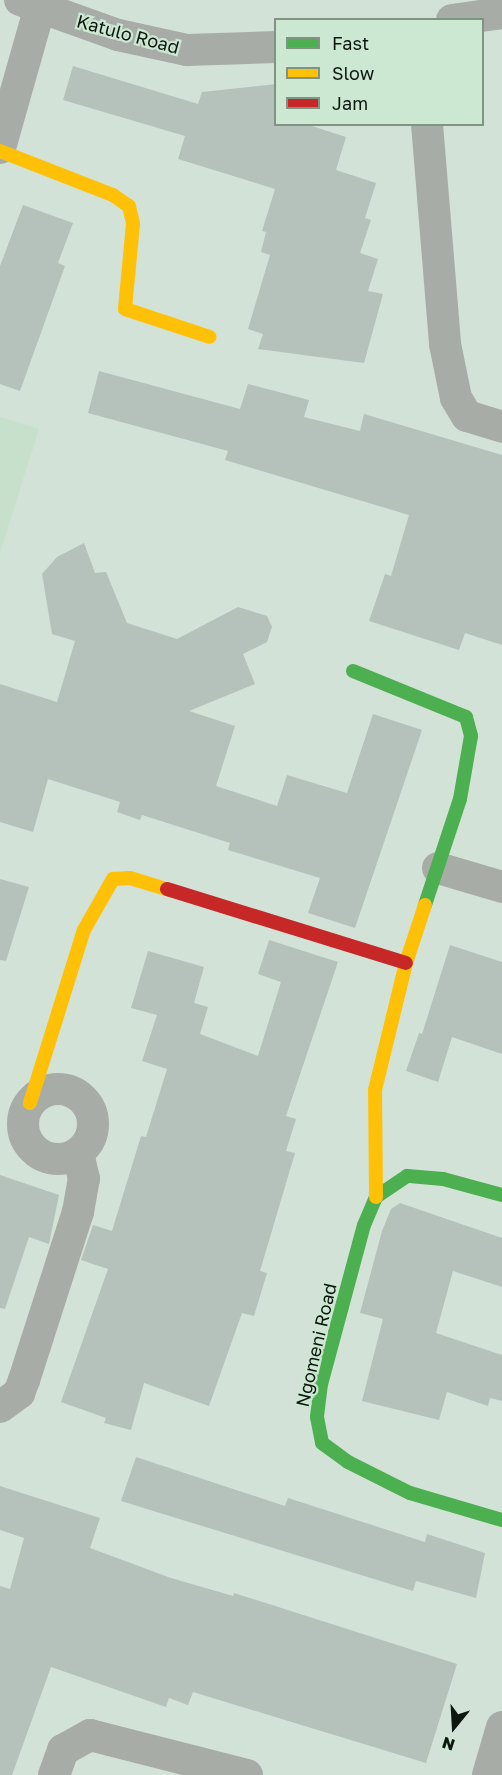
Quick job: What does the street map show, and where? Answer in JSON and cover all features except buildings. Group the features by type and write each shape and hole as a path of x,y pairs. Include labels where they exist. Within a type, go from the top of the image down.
{"street":[{"name":"Katulo Road","path":"30,3 118,35 187,50 274,47"},
{"path":"30,3 0,150 112,195 129,206 133,224 125,309 210,337"},
{"path":"466,18 502,13"},
{"path":"427,126 444,333 456,398 467,416 502,427"},
{"path":"353,671 432,699 466,717 471,727 460,799 406,963 375,1090 376,1197"},
{"path":"438,868 502,887"},
{"path":"30,1103 50,1089 63,1089 84,1100 94,1122 87,1146 78,1154 54,1159 32,1148 22,1126 84,930 112,879 130,878 406,963"},
{"path":"0,1407 19,1393 78,1212 84,1179 78,1154"},
{"path":"376,1197 407,1176 443,1179 502,1195"},
{"name":"Ngomeni Road","path":"376,1197 364,1225 321,1384 317,1417 322,1443 348,1462 410,1493 502,1520"},
{"path":"488,1775 502,1727"},
{"path":"54,1775 63,1750 90,1735 247,1775"}],"shaded area":[{"path":"0,417 39,429 0,553"}],"traffic: fast":[{"path":"353,671 466,717 471,736 460,799 425,905"},
{"path":"502,1195 443,1179 407,1176 376,1197 364,1225 321,1384 317,1417 322,1443 348,1462 410,1493 502,1520"}],"traffic: slow":[{"path":"0,151 113,195 129,206 133,224 125,309 210,337"},
{"path":"30,1103 84,930 113,879 130,878 167,889"},
{"path":"376,1197 375,1090 406,963 425,905"}],"traffic: jam":[{"path":"167,889 406,963"}]}
